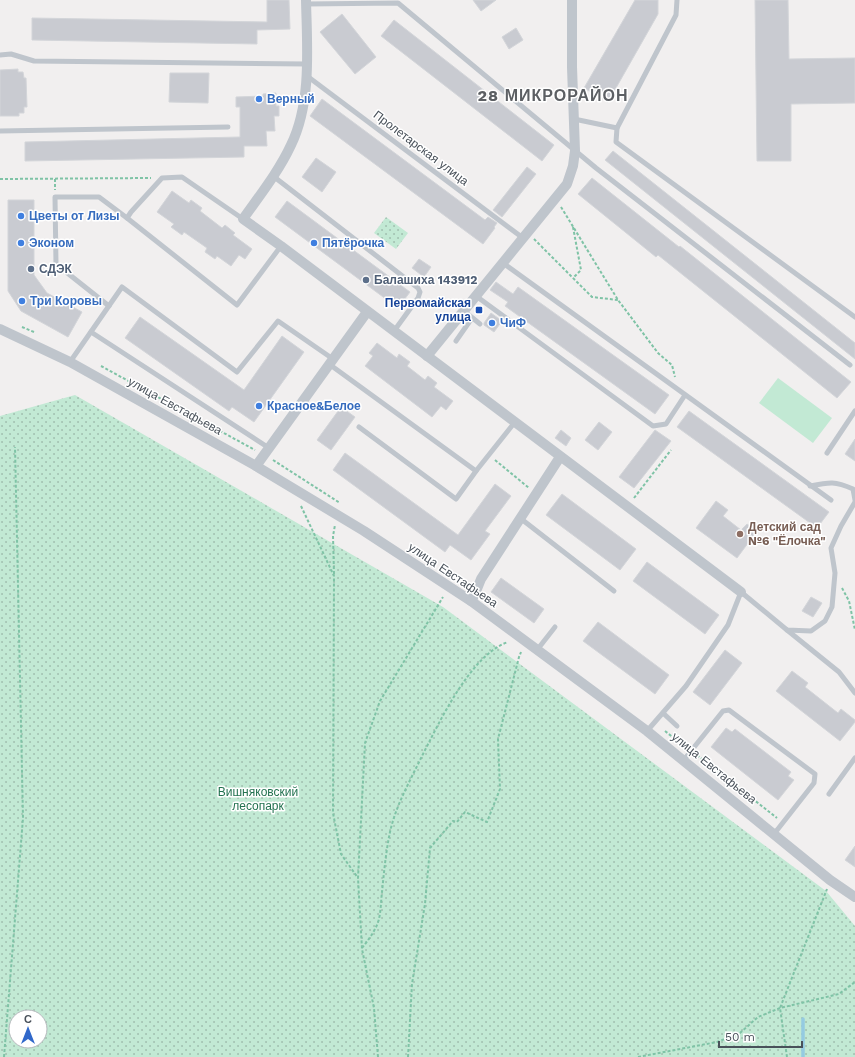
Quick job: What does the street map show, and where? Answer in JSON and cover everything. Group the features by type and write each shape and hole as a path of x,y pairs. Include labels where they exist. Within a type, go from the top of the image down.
{"street":[{"path":"427,356 503,264 566,184 573,166 575,150 572,67 572,0"},
{"path":"306,2 307,64 302,115 292,144 273,176 244,219 740,592"},
{"path":"256,466 367,312"},
{"name":"улица Евстафьева","path":"0,329 70,362 256,466 337,514 471,601 647,731 830,880 855,897"},
{"path":"471,601 481,579 560,457"}],"lane":[{"path":"677,0 676,15 617,128 616,142 855,317"},
{"path":"306,2 398,3 575,150 850,365"},
{"path":"0,54 12,54 34,61 307,64"},
{"name":"Пролетарская улица","path":"306,75 526,235"},
{"path":"574,120 617,128"},
{"path":"0,131 228,126"},
{"path":"273,176 418,288 420,292 418,298 394,332"},
{"path":"128,218 131,212 162,178 182,177 244,219"},
{"path":"109,306 56,264 55,198 99,197 128,218 237,305 281,246"},
{"path":"503,264 831,500"},
{"path":"70,362 122,287 237,372 278,321 476,471"},
{"path":"476,296 653,426 666,424 685,395"},
{"path":"464,311 480,324"},
{"path":"456,340 472,318"},
{"path":"91,332 269,448"},
{"path":"826,452 855,411"},
{"path":"359,427 456,500 488,455 515,422"},
{"path":"786,630 811,631 825,621 832,607 835,573 831,548 855,501 853,489 840,483 810,486"},
{"path":"520,518 614,591"},
{"path":"647,731 686,686 728,625 740,592 839,672 855,693"},
{"path":"537,650 555,627"},
{"path":"683,761 723,711 729,710 815,774 814,783 774,834"},
{"path":"663,713 677,726"},
{"path":"829,794 855,758"}],"path":[{"path":"0,179 162,178"},
{"path":"556,198 618,300 658,353 672,365 675,379 672,386"},
{"path":"572,226 581,270 573,278"},
{"path":"526,235 592,297 618,300"},
{"path":"4,1057 23,818 15,447"},
{"path":"627,507 670,450"},
{"path":"488,455 536,494"},
{"path":"295,473 297,496 334,576"},
{"path":"337,514 333,536 333,814 341,854 358,878"},
{"path":"835,573 849,601 855,630"},
{"path":"378,1057 374,1008 362,949 358,878 365,743 380,701 443,597"},
{"path":"362,949 374,931 379,919 390,831 399,802 446,709 458,689 482,659 492,650 506,642 520,640 526,642 519,657 498,739 500,789 487,822 465,812 456,822 453,820 430,848 425,904 412,984 408,1057"},
{"path":"787,1057 780,1008 830,880"},
{"path":"638,1057 717,1042 740,1032 758,1017 780,1008 838,994 855,982"}],"green space":[{"path":"386,217 408,233 396,249 374,233"},
{"path":"778,378 832,418 813,443 759,403"},
{"name":"Вишняковский лесопарк","path":"75,395 443,607 826,891 855,926 855,1057 0,1057 0,416"}],"building":[{"path":"267,0 289,0 290,29 257,30 257,44 32,40 32,18 267,22"},
{"path":"473,0 496,0 481,11"},
{"path":"635,0 658,0 658,14 608,102 584,88"},
{"path":"755,0 788,0 789,59 855,58 855,103 791,104 791,161 757,161"},
{"path":"342,14 376,57 355,74 320,32"},
{"path":"394,20 554,145 542,161 381,36"},
{"path":"516,28 523,40 509,49 502,37"},
{"path":"18,69 18,72 23,72 24,78 26,78 27,107 24,107 24,113 19,113 19,116 0,116 0,70"},
{"path":"170,73 209,73 208,103 169,102"},
{"path":"276,93 276,106 279,106 279,116 274,116 275,131 266,131 267,146 244,146 244,157 25,161 25,142 240,137 240,107 236,107 236,97 263,96 263,94"},
{"path":"322,99 485,220 488,217 497,223 483,244 310,116"},
{"path":"613,151 855,343 855,359 605,160"},
{"path":"316,158 336,172 322,192 302,177"},
{"path":"527,167 536,174 502,217 493,210"},
{"path":"592,178 851,382 837,398 658,255 656,257 578,194"},
{"path":"172,191 189,203 191,200 202,208 200,211 222,228 225,225 235,233 233,235 252,249 245,259 239,255 231,266 217,256 215,259 205,252 207,248 184,232 182,235 171,227 174,224 157,212"},
{"path":"8,200 34,200 34,275 47,293 82,312 68,337 21,311 8,291"},
{"path":"287,201 410,292 398,308 275,217"},
{"path":"419,259 431,267 424,277 412,268"},
{"path":"496,282 513,294 518,287 669,395 655,414 505,306 508,302 490,290"},
{"name":"ЧиФ","path":"491,313 502,321 494,332 484,325"},
{"path":"140,317 244,390 282,336 304,352 254,422 232,407 229,411 125,338"},
{"path":"377,343 397,358 399,354 410,362 407,366 425,380 428,376 437,383 434,387 453,401 446,410 441,406 432,417 365,366 373,356 369,353"},
{"path":"341,407 355,417 331,450 317,440"},
{"path":"689,411 829,512 817,528 677,427"},
{"path":"599,422 612,432 598,450 585,440"},
{"path":"561,430 571,438 566,446 555,438"},
{"path":"655,430 671,441 634,488 619,477"},
{"path":"855,439 855,461 845,454"},
{"path":"345,453 458,535 495,484 511,496 485,531 490,534 471,560 450,545 445,552 333,470"},
{"path":"562,494 636,549 620,570 546,515"},
{"path":"716,501 728,510 723,516 741,530 747,524 757,531 737,558 696,528"},
{"path":"647,562 719,615 705,634 633,581"},
{"path":"501,578 544,609 534,623 491,592"},
{"path":"811,597 822,603 813,617 802,611"},
{"path":"598,622 669,675 655,694 583,641"},
{"path":"725,650 742,663 710,705 693,692"},
{"path":"792,671 808,683 805,687 838,713 841,709 855,720 840,741 776,691"},
{"path":"726,728 732,732 735,729 791,772 788,776 794,780 778,800 711,747"},
{"path":"855,846 855,867 845,860"}],"waterway":[{"path":"803,1019 803,1057"}],"place":[{"name":"Верный","path":"259,99"},
{"name":"Цветы от Лизы","path":"21,216"},
{"name":"Эконом","path":"21,243"},
{"name":"Пятёрочка","path":"314,243"},
{"name":"СДЭК","path":"31,269"},
{"name":"Балашиха 143912","path":"366,280"},
{"name":"Три Коровы","path":"22,301"},
{"name":"Первомайская улица","path":"479,310"},
{"name":"ЧиФ","path":"492,323"},
{"name":"Красное&Белое","path":"259,406"},
{"name":"Детский сад №6 \"Ёлочка\"","path":"740,534"}],"district":[{"name":"28 МИКРОРАЙОН","path":"553,95"}]}
